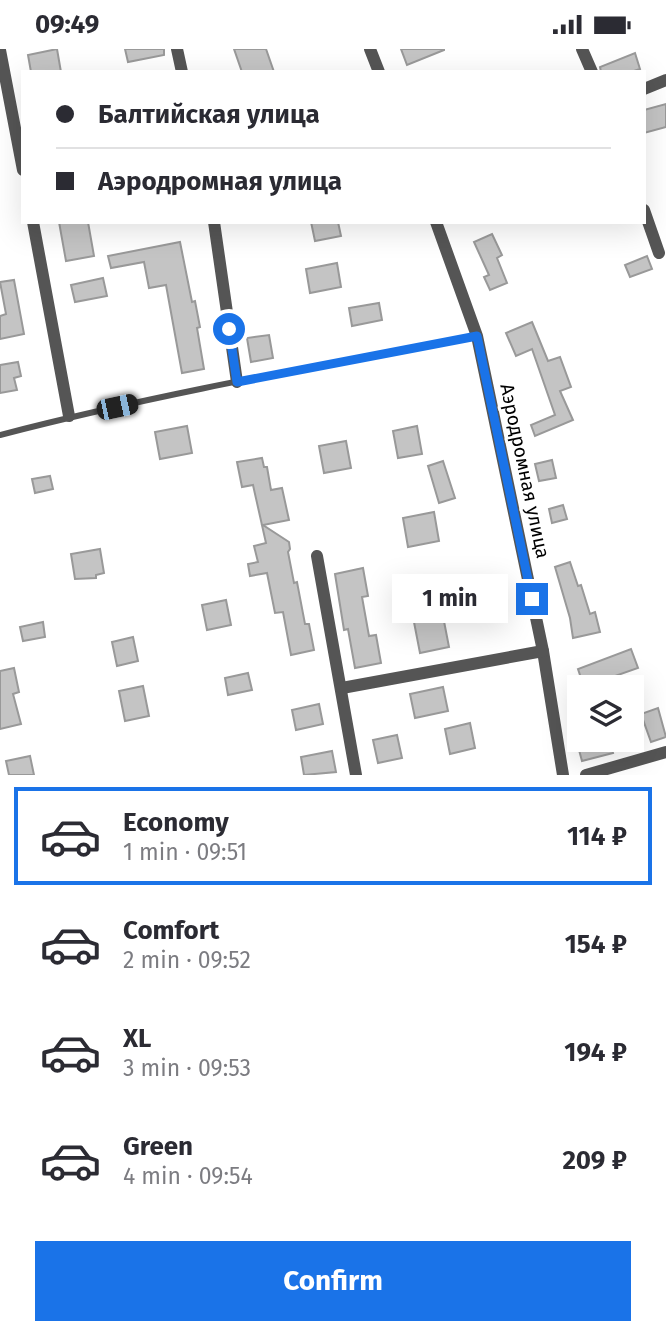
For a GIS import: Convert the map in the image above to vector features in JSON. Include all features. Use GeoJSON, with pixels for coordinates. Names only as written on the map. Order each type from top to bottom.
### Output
{"type":"FeatureCollection","features":[{"type":"Feature","properties":{"kind":"street"},"geometry":{"type":"LineString","coordinates":[[177,49],[182,70]]}},
{"type":"Feature","properties":{"kind":"street"},"geometry":{"type":"LineString","coordinates":[[370,49],[378,70]]}},
{"type":"Feature","properties":{"kind":"street"},"geometry":{"type":"LineString","coordinates":[[582,49],[591,70]]}},
{"type":"Feature","properties":{"kind":"street"},"geometry":{"type":"LineString","coordinates":[[0,50],[21,160]]}},
{"type":"Feature","properties":{"kind":"street"},"geometry":{"type":"LineString","coordinates":[[646,88],[666,81]]}},
{"type":"Feature","properties":{"kind":"street"},"geometry":{"type":"LineString","coordinates":[[646,216],[659,253]]}},
{"type":"Feature","properties":{"kind":"street"},"geometry":{"type":"LineString","coordinates":[[33,224],[69,417]]}},
{"type":"Feature","properties":{"kind":"street"},"geometry":{"type":"LineString","coordinates":[[214,224],[237,382]]}},
{"type":"Feature","properties":{"kind":"street","name":"Аэродромная улица"},"geometry":{"type":"LineString","coordinates":[[437,224],[477,336],[543,651],[564,775]]}},
{"type":"Feature","properties":{"kind":"street"},"geometry":{"type":"LineString","coordinates":[[317,556],[356,775]]}},
{"type":"Feature","properties":{"kind":"street"},"geometry":{"type":"LineString","coordinates":[[342,688],[543,651]]}},
{"type":"Feature","properties":{"kind":"street"},"geometry":{"type":"LineString","coordinates":[[586,775],[666,752]]}},
{"type":"Feature","properties":{"kind":"lane"},"geometry":{"type":"LineString","coordinates":[[0,435],[69,417],[237,382],[477,336]]}},
{"type":"Feature","properties":{"kind":"building"},"geometry":{"type":"Polygon","coordinates":[[[57,49],[61,70],[31,70],[28,55],[57,49]]]}},
{"type":"Feature","properties":{"kind":"building"},"geometry":{"type":"Polygon","coordinates":[[[125,49],[164,49],[164,55],[128,62],[125,49]]]}},
{"type":"Feature","properties":{"kind":"building"},"geometry":{"type":"Polygon","coordinates":[[[234,49],[266,49],[273,70],[241,70],[234,49]]]}},
{"type":"Feature","properties":{"kind":"building"},"geometry":{"type":"Polygon","coordinates":[[[401,49],[444,49],[444,50],[407,65],[401,49]]]}},
{"type":"Feature","properties":{"kind":"building"},"geometry":{"type":"Polygon","coordinates":[[[635,53],[640,69],[601,70],[600,67],[635,53]]]}},
{"type":"Feature","properties":{"kind":"building"},"geometry":{"type":"Polygon","coordinates":[[[666,104],[666,127],[646,132],[646,109],[666,104]]]}},
{"type":"Feature","properties":{"kind":"building"},"geometry":{"type":"Polygon","coordinates":[[[59,224],[88,224],[94,256],[66,261],[59,224]]]}},
{"type":"Feature","properties":{"kind":"building"},"geometry":{"type":"Polygon","coordinates":[[[311,224],[338,224],[341,236],[315,241],[311,224]]]}},
{"type":"Feature","properties":{"kind":"building"},"geometry":{"type":"Polygon","coordinates":[[[492,234],[502,255],[497,258],[507,283],[490,290],[484,277],[489,275],[474,242],[492,234]]]}},
{"type":"Feature","properties":{"kind":"building"},"geometry":{"type":"Polygon","coordinates":[[[180,242],[200,327],[197,328],[204,369],[182,373],[166,285],[149,288],[144,262],[111,268],[108,256],[180,242]]]}},
{"type":"Feature","properties":{"kind":"building"},"geometry":{"type":"Polygon","coordinates":[[[647,256],[652,269],[630,277],[625,265],[647,256]]]}},
{"type":"Feature","properties":{"kind":"building"},"geometry":{"type":"Polygon","coordinates":[[[337,263],[341,287],[310,293],[306,269],[337,263]]]}},
{"type":"Feature","properties":{"kind":"building"},"geometry":{"type":"Polygon","coordinates":[[[103,278],[107,296],[75,302],[71,285],[103,278]]]}},
{"type":"Feature","properties":{"kind":"building"},"geometry":{"type":"Polygon","coordinates":[[[14,280],[24,334],[0,339],[0,316],[6,314],[0,282],[14,280]]]}},
{"type":"Feature","properties":{"kind":"building"},"geometry":{"type":"Polygon","coordinates":[[[379,303],[382,320],[352,326],[349,308],[379,303]]]}},
{"type":"Feature","properties":{"kind":"building"},"geometry":{"type":"Polygon","coordinates":[[[532,322],[548,361],[560,357],[571,387],[560,391],[573,420],[535,436],[531,425],[555,415],[532,349],[516,356],[506,333],[532,322]]]}},
{"type":"Feature","properties":{"kind":"building"},"geometry":{"type":"Polygon","coordinates":[[[269,335],[273,358],[251,362],[247,338],[269,335]]]}},
{"type":"Feature","properties":{"kind":"building"},"geometry":{"type":"Polygon","coordinates":[[[18,362],[21,376],[14,378],[17,390],[0,393],[0,365],[18,362]]]}},
{"type":"Feature","properties":{"kind":"building"},"geometry":{"type":"Polygon","coordinates":[[[187,426],[192,453],[160,459],[155,432],[187,426]]]}},
{"type":"Feature","properties":{"kind":"building"},"geometry":{"type":"Polygon","coordinates":[[[417,426],[422,454],[398,458],[393,431],[417,426]]]}},
{"type":"Feature","properties":{"kind":"building"},"geometry":{"type":"Polygon","coordinates":[[[346,441],[351,468],[324,473],[319,446],[346,441]]]}},
{"type":"Feature","properties":{"kind":"building"},"geometry":{"type":"Polygon","coordinates":[[[262,458],[264,467],[267,467],[271,490],[282,488],[289,520],[263,525],[289,542],[288,552],[294,583],[297,582],[305,624],[309,624],[314,650],[291,655],[283,612],[275,613],[267,573],[250,576],[248,564],[258,562],[254,546],[266,543],[253,485],[242,487],[237,462],[262,458]]]}},
{"type":"Feature","properties":{"kind":"building"},"geometry":{"type":"Polygon","coordinates":[[[552,460],[556,478],[539,481],[535,464],[552,460]]]}},
{"type":"Feature","properties":{"kind":"building"},"geometry":{"type":"Polygon","coordinates":[[[443,461],[455,498],[439,503],[428,466],[443,461]]]}},
{"type":"Feature","properties":{"kind":"building"},"geometry":{"type":"Polygon","coordinates":[[[50,476],[53,489],[35,493],[32,479],[50,476]]]}},
{"type":"Feature","properties":{"kind":"building"},"geometry":{"type":"Polygon","coordinates":[[[563,505],[567,519],[552,523],[549,509],[563,505]]]}},
{"type":"Feature","properties":{"kind":"building"},"geometry":{"type":"Polygon","coordinates":[[[434,512],[439,541],[408,547],[403,518],[434,512]]]}},
{"type":"Feature","properties":{"kind":"building"},"geometry":{"type":"Polygon","coordinates":[[[100,549],[104,573],[96,575],[96,578],[75,579],[71,554],[100,549]]]}},
{"type":"Feature","properties":{"kind":"building"},"geometry":{"type":"Polygon","coordinates":[[[570,562],[590,614],[595,612],[600,632],[573,638],[555,567],[570,562]]]}},
{"type":"Feature","properties":{"kind":"building"},"geometry":{"type":"Polygon","coordinates":[[[363,568],[368,596],[362,597],[369,636],[376,635],[381,663],[355,668],[348,629],[344,630],[335,574],[363,568]]]}},
{"type":"Feature","properties":{"kind":"building"},"geometry":{"type":"Polygon","coordinates":[[[226,600],[231,625],[207,630],[202,605],[226,600]]]}},
{"type":"Feature","properties":{"kind":"building"},"geometry":{"type":"Polygon","coordinates":[[[442,611],[449,647],[420,653],[413,617],[442,611]]]}},
{"type":"Feature","properties":{"kind":"building"},"geometry":{"type":"Polygon","coordinates":[[[43,622],[45,637],[23,641],[20,627],[43,622]]]}},
{"type":"Feature","properties":{"kind":"building"},"geometry":{"type":"Polygon","coordinates":[[[133,637],[138,661],[117,666],[112,642],[133,637]]]}},
{"type":"Feature","properties":{"kind":"building"},"geometry":{"type":"Polygon","coordinates":[[[631,649],[638,668],[618,675],[580,675],[578,669],[631,649]]]}},
{"type":"Feature","properties":{"kind":"building"},"geometry":{"type":"Polygon","coordinates":[[[14,668],[19,692],[13,694],[21,724],[0,729],[0,671],[14,668]]]}},
{"type":"Feature","properties":{"kind":"building"},"geometry":{"type":"Polygon","coordinates":[[[248,673],[252,690],[228,695],[225,678],[248,673]]]}},
{"type":"Feature","properties":{"kind":"building"},"geometry":{"type":"Polygon","coordinates":[[[143,686],[149,716],[125,721],[119,691],[143,686]]]}},
{"type":"Feature","properties":{"kind":"building"},"geometry":{"type":"Polygon","coordinates":[[[443,687],[448,711],[415,718],[410,694],[443,687]]]}},
{"type":"Feature","properties":{"kind":"building"},"geometry":{"type":"Polygon","coordinates":[[[319,704],[323,724],[296,730],[292,710],[319,704]]]}},
{"type":"Feature","properties":{"kind":"building"},"geometry":{"type":"Polygon","coordinates":[[[658,708],[666,737],[651,742],[644,722],[644,713],[658,708]]]}},
{"type":"Feature","properties":{"kind":"building"},"geometry":{"type":"Polygon","coordinates":[[[470,723],[475,748],[450,754],[445,729],[470,723]]]}},
{"type":"Feature","properties":{"kind":"building"},"geometry":{"type":"Polygon","coordinates":[[[397,735],[402,758],[378,763],[373,740],[397,735]]]}},
{"type":"Feature","properties":{"kind":"building"},"geometry":{"type":"Polygon","coordinates":[[[332,751],[336,772],[304,775],[301,757],[332,751]]]}},
{"type":"Feature","properties":{"kind":"building"},"geometry":{"type":"Polygon","coordinates":[[[580,752],[613,752],[613,753],[582,761],[580,752]]]}},
{"type":"Feature","properties":{"kind":"building"},"geometry":{"type":"Polygon","coordinates":[[[30,756],[34,775],[9,775],[6,761],[30,756]]]}},
{"type":"Feature","properties":{"kind":"route"},"geometry":{"type":"LineString","coordinates":[[229,329],[237,382],[477,336],[532,599]]}}]}
